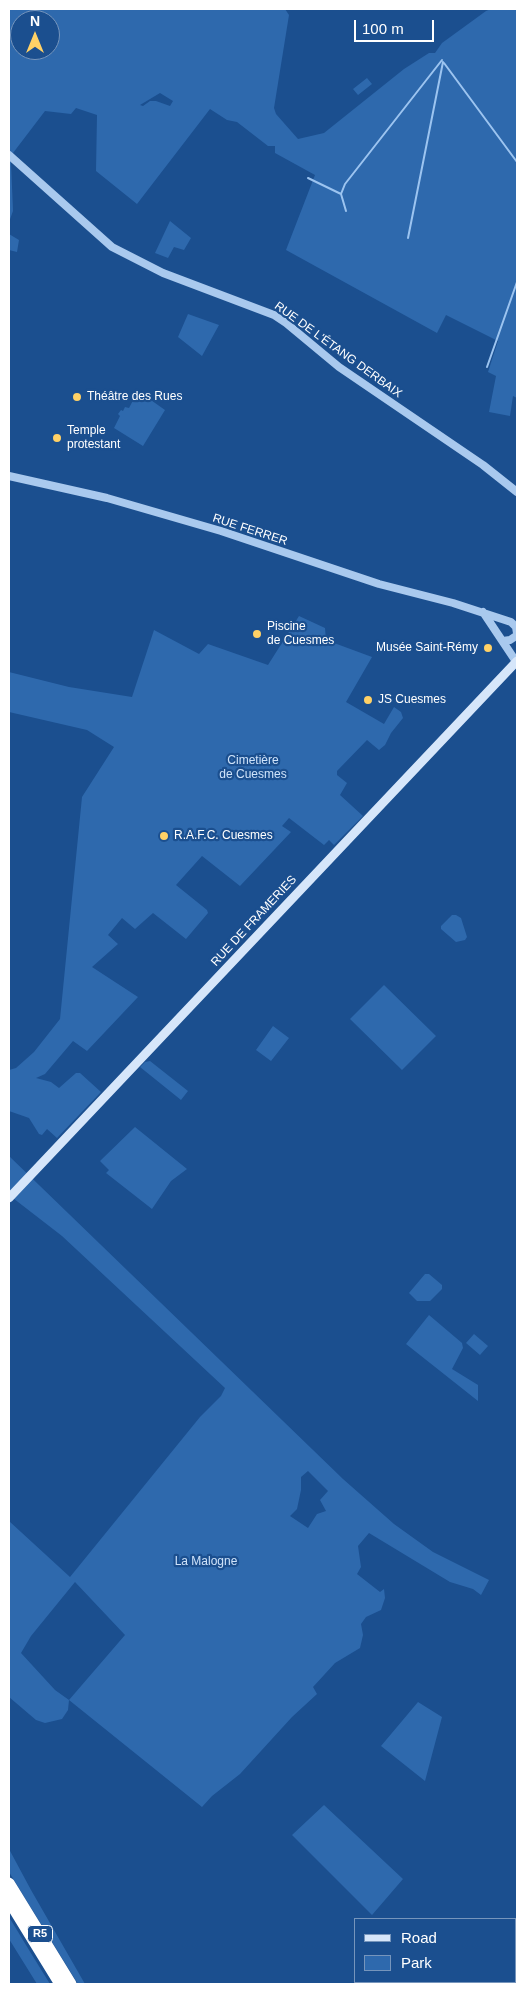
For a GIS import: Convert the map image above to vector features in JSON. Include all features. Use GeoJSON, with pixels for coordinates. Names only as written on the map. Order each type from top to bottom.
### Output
{"type":"FeatureCollection","features":[{"type":"Feature","properties":{"kind":"highway","name":"R5"},"geometry":{"type":"LineString","coordinates":[[9,1883],[71,1984]]}},
{"type":"Feature","properties":{"kind":"highway","name":"R5"},"geometry":{"type":"LineString","coordinates":[[9,1901],[60,1984]]}},
{"type":"Feature","properties":{"kind":"main road","name":"RUE DE FRAMERIES"},"geometry":{"type":"LineString","coordinates":[[9,1198],[517,662]]}},
{"type":"Feature","properties":{"kind":"street","name":"RUE DE L'ÉTANG DERBAIX"},"geometry":{"type":"LineString","coordinates":[[9,155],[120,252],[163,273],[274,315],[339,367],[483,465],[517,492]]}},
{"type":"Feature","properties":{"kind":"street","name":"RUE FERRER"},"geometry":{"type":"LineString","coordinates":[[9,476],[115,500],[221,532],[370,582],[453,602],[511,623]]}},
{"type":"Feature","properties":{"kind":"street"},"geometry":{"type":"LineString","coordinates":[[483,612],[517,662]]}},
{"type":"Feature","properties":{"kind":"street"},"geometry":{"type":"LineString","coordinates":[[511,623],[517,615]]}},
{"type":"Feature","properties":{"kind":"street"},"geometry":{"type":"LineString","coordinates":[[498,633],[501,624],[511,623],[516,627],[517,646]]}},
{"type":"Feature","properties":{"kind":"street"},"geometry":{"type":"LineString","coordinates":[[503,641],[513,638],[517,634]]}},
{"type":"Feature","properties":{"kind":"green space"},"geometry":{"type":"Polygon","coordinates":[[[10,9],[285,9],[289,15],[274,108],[276,114],[298,139],[324,133],[404,69],[429,53],[435,53],[442,43],[486,11],[491,9],[517,9],[517,398],[513,396],[510,416],[489,412],[496,376],[488,372],[498,341],[446,315],[437,333],[286,250],[315,175],[275,153],[275,146],[268,146],[237,122],[227,120],[210,109],[137,204],[96,171],[97,115],[76,108],[71,114],[45,111],[13,153],[9,151],[10,9]],[[160,93],[140,105],[143,106],[150,101],[156,101],[170,106],[173,101],[160,93]]]}},
{"type":"Feature","properties":{"kind":"green space"},"geometry":{"type":"Polygon","coordinates":[[[367,78],[372,84],[358,95],[353,89],[367,78]]]}},
{"type":"Feature","properties":{"kind":"green space"},"geometry":{"type":"Polygon","coordinates":[[[9,160],[11,162],[13,211],[9,222],[9,160]]]}},
{"type":"Feature","properties":{"kind":"green space"},"geometry":{"type":"Polygon","coordinates":[[[170,221],[191,238],[184,250],[174,247],[168,258],[155,253],[170,221]]]}},
{"type":"Feature","properties":{"kind":"green space"},"geometry":{"type":"Polygon","coordinates":[[[9,234],[19,240],[17,252],[9,250],[9,234]]]}},
{"type":"Feature","properties":{"kind":"green space"},"geometry":{"type":"Polygon","coordinates":[[[188,314],[219,325],[202,356],[178,337],[188,314]]]}},
{"type":"Feature","properties":{"kind":"green space"},"geometry":{"type":"Polygon","coordinates":[[[138,391],[165,410],[143,446],[114,428],[120,416],[118,414],[125,407],[129,408],[138,391]]]}},
{"type":"Feature","properties":{"kind":"green space","name":"Cimetière de Cuesmes"},"geometry":{"type":"Polygon","coordinates":[[[299,616],[325,628],[326,640],[372,657],[346,702],[384,724],[394,707],[401,712],[403,718],[391,733],[385,745],[379,750],[367,740],[337,771],[337,775],[347,783],[340,795],[363,816],[334,845],[329,840],[324,845],[289,818],[282,826],[291,832],[240,886],[202,856],[176,885],[207,910],[208,913],[186,939],[153,913],[135,929],[122,918],[108,935],[118,944],[92,967],[138,997],[87,1051],[73,1041],[45,1074],[36,1078],[51,1082],[59,1088],[76,1073],[80,1073],[101,1092],[57,1138],[47,1129],[42,1135],[39,1134],[29,1118],[9,1111],[9,1070],[16,1068],[34,1052],[60,1019],[82,797],[114,747],[87,730],[9,712],[9,672],[69,687],[132,697],[154,630],[199,654],[208,644],[268,665],[299,616]]]}},
{"type":"Feature","properties":{"kind":"green space"},"geometry":{"type":"Polygon","coordinates":[[[452,915],[461,918],[467,937],[465,940],[456,942],[441,929],[441,926],[452,915]]]}},
{"type":"Feature","properties":{"kind":"green space"},"geometry":{"type":"Polygon","coordinates":[[[384,985],[436,1036],[402,1070],[350,1019],[384,985]]]}},
{"type":"Feature","properties":{"kind":"green space"},"geometry":{"type":"Polygon","coordinates":[[[273,1026],[289,1038],[271,1061],[256,1050],[273,1026]]]}},
{"type":"Feature","properties":{"kind":"green space"},"geometry":{"type":"Polygon","coordinates":[[[150,1061],[188,1091],[181,1100],[140,1067],[145,1062],[150,1061]]]}},
{"type":"Feature","properties":{"kind":"green space"},"geometry":{"type":"Polygon","coordinates":[[[135,1127],[187,1169],[171,1181],[152,1209],[106,1173],[109,1170],[100,1161],[135,1127]]]}},
{"type":"Feature","properties":{"kind":"green space","name":"La Malogne"},"geometry":{"type":"Polygon","coordinates":[[[9,1156],[343,1479],[394,1524],[433,1552],[489,1580],[481,1595],[473,1589],[450,1582],[369,1533],[358,1546],[361,1567],[357,1574],[380,1592],[384,1589],[385,1598],[381,1610],[366,1617],[361,1624],[363,1635],[360,1648],[335,1663],[313,1687],[317,1694],[292,1717],[240,1774],[212,1796],[202,1807],[69,1700],[68,1710],[62,1719],[45,1723],[36,1720],[9,1697],[9,1521],[70,1577],[200,1417],[221,1396],[225,1388],[62,1236],[9,1195],[9,1156]],[[308,1471],[301,1477],[301,1490],[297,1509],[290,1516],[308,1528],[317,1514],[326,1511],[320,1500],[328,1491],[308,1471]],[[75,1582],[31,1636],[21,1653],[55,1690],[69,1700],[125,1635],[75,1582]]]}},
{"type":"Feature","properties":{"kind":"green space"},"geometry":{"type":"Polygon","coordinates":[[[425,1274],[429,1274],[442,1285],[442,1289],[430,1301],[417,1301],[409,1293],[425,1274]]]}},
{"type":"Feature","properties":{"kind":"green space"},"geometry":{"type":"Polygon","coordinates":[[[429,1315],[462,1343],[463,1348],[452,1369],[478,1385],[478,1401],[406,1344],[429,1315]]]}},
{"type":"Feature","properties":{"kind":"green space"},"geometry":{"type":"Polygon","coordinates":[[[474,1334],[488,1346],[480,1355],[466,1343],[474,1334]]]}},
{"type":"Feature","properties":{"kind":"green space"},"geometry":{"type":"Polygon","coordinates":[[[418,1702],[442,1717],[425,1781],[381,1746],[418,1702]]]}},
{"type":"Feature","properties":{"kind":"green space"},"geometry":{"type":"Polygon","coordinates":[[[324,1805],[403,1879],[372,1915],[292,1835],[324,1805]]]}},
{"type":"Feature","properties":{"kind":"green space"},"geometry":{"type":"Polygon","coordinates":[[[9,1849],[85,1984],[78,1984],[9,1872],[9,1849]]]}},
{"type":"Feature","properties":{"kind":"green space"},"geometry":{"type":"Polygon","coordinates":[[[9,1917],[50,1984],[37,1984],[9,1939],[9,1917]]]}},
{"type":"Feature","properties":{"kind":"waterway"},"geometry":{"type":"LineString","coordinates":[[346,211],[341,194],[345,184],[442,60]]}},
{"type":"Feature","properties":{"kind":"waterway"},"geometry":{"type":"LineString","coordinates":[[408,238],[443,62]]}},
{"type":"Feature","properties":{"kind":"waterway"},"geometry":{"type":"LineString","coordinates":[[444,63],[517,162]]}},
{"type":"Feature","properties":{"kind":"waterway"},"geometry":{"type":"LineString","coordinates":[[308,178],[341,194]]}},
{"type":"Feature","properties":{"kind":"waterway"},"geometry":{"type":"LineString","coordinates":[[487,367],[517,282]]}},
{"type":"Feature","properties":{"kind":"place","name":"Théâtre des Rues"},"geometry":{"type":"Point","coordinates":[77,397]}},
{"type":"Feature","properties":{"kind":"place","name":"Temple protestant"},"geometry":{"type":"Point","coordinates":[57,438]}},
{"type":"Feature","properties":{"kind":"place","name":"Piscine de Cuesmes"},"geometry":{"type":"Point","coordinates":[257,634]}},
{"type":"Feature","properties":{"kind":"place","name":"Musée Saint-Rémy"},"geometry":{"type":"Point","coordinates":[488,648]}},
{"type":"Feature","properties":{"kind":"place","name":"JS Cuesmes"},"geometry":{"type":"Point","coordinates":[368,700]}},
{"type":"Feature","properties":{"kind":"place","name":"R.A.F.C. Cuesmes"},"geometry":{"type":"Point","coordinates":[164,836]}}]}
